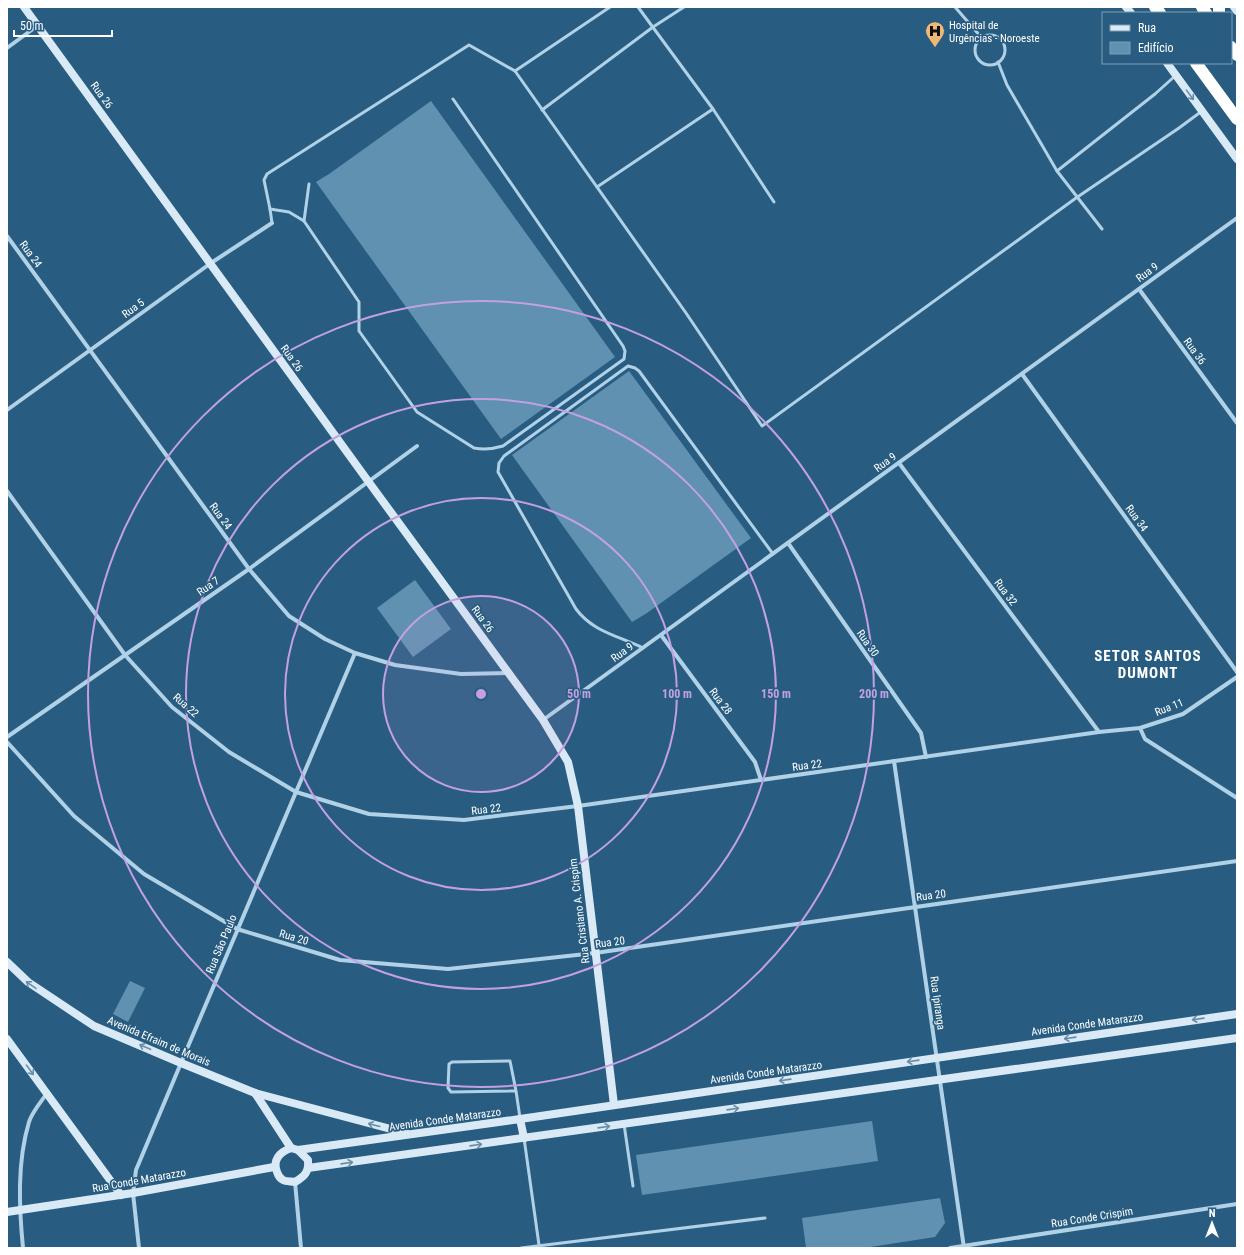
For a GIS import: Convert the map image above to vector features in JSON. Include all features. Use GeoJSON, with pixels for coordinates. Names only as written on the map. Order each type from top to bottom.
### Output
{"type":"FeatureCollection","features":[{"type":"Feature","properties":{"kind":"highway"},"geometry":{"type":"LineString","coordinates":[[1197,64],[1237,119]]}},
{"type":"Feature","properties":{"kind":"street","name":"Rua 26"},"geometry":{"type":"LineString","coordinates":[[24,7],[543,720]]}},
{"type":"Feature","properties":{"kind":"street"},"geometry":{"type":"LineString","coordinates":[[1234,7],[1237,11]]}},
{"type":"Feature","properties":{"kind":"street"},"geometry":{"type":"LineString","coordinates":[[7,48],[38,26]]}},
{"type":"Feature","properties":{"kind":"street"},"geometry":{"type":"LineString","coordinates":[[1168,64],[1237,159]]}},
{"type":"Feature","properties":{"kind":"street","name":"Rua 9"},"geometry":{"type":"LineString","coordinates":[[543,720],[1237,218]]}},
{"type":"Feature","properties":{"kind":"street","name":"Rua 5"},"geometry":{"type":"LineString","coordinates":[[7,410],[211,263],[272,223]]}},
{"type":"Feature","properties":{"kind":"street","name":"Rua 24"},"geometry":{"type":"LineString","coordinates":[[7,236],[249,569],[289,616],[325,639],[355,654],[395,665],[461,674],[509,673]]}},
{"type":"Feature","properties":{"kind":"street","name":"Rua 36"},"geometry":{"type":"LineString","coordinates":[[1139,289],[1237,423]]}},
{"type":"Feature","properties":{"kind":"street","name":"Rua 34"},"geometry":{"type":"LineString","coordinates":[[1022,374],[1237,672]]}},
{"type":"Feature","properties":{"kind":"street","name":"Rua 7"},"geometry":{"type":"LineString","coordinates":[[7,737],[249,569],[417,446]]}},
{"type":"Feature","properties":{"kind":"street","name":"Rua 32"},"geometry":{"type":"LineString","coordinates":[[899,463],[1099,732]]}},
{"type":"Feature","properties":{"kind":"street","name":"Rua 22"},"geometry":{"type":"LineString","coordinates":[[7,491],[125,655],[172,707],[229,752],[296,792],[369,814],[464,820],[578,806],[1099,732]]}},
{"type":"Feature","properties":{"kind":"street","name":"Rua 30"},"geometry":{"type":"LineString","coordinates":[[788,543],[921,733],[926,757]]}},
{"type":"Feature","properties":{"kind":"street","name":"Rua 28"},"geometry":{"type":"LineString","coordinates":[[661,635],[755,762],[761,780]]}},
{"type":"Feature","properties":{"kind":"street","name":"Rua São Paulo"},"geometry":{"type":"LineString","coordinates":[[139,1248],[133,1193],[136,1170],[180,1063],[355,654]]}},
{"type":"Feature","properties":{"kind":"street","name":"Rua 11"},"geometry":{"type":"LineString","coordinates":[[1099,732],[1140,728],[1183,714],[1237,677]]}},
{"type":"Feature","properties":{"kind":"street","name":"Rua Cristiano A. Crispim"},"geometry":{"type":"LineString","coordinates":[[543,720],[568,762],[578,806],[594,953],[614,1105]]}},
{"type":"Feature","properties":{"kind":"street"},"geometry":{"type":"LineString","coordinates":[[1140,728],[1145,739],[1237,798]]}},
{"type":"Feature","properties":{"kind":"street","name":"Rua 20"},"geometry":{"type":"LineString","coordinates":[[7,742],[74,816],[138,870],[150,878],[237,929],[340,960],[448,969],[594,953],[1237,861]]}},
{"type":"Feature","properties":{"kind":"street","name":"Rua Ipiranga"},"geometry":{"type":"LineString","coordinates":[[894,761],[963,1247]]}},
{"type":"Feature","properties":{"kind":"street","name":"Avenida Efraim de Morais"},"geometry":{"type":"LineString","coordinates":[[7,962],[28,982],[94,1026],[180,1063],[255,1093],[412,1135]]}},
{"type":"Feature","properties":{"kind":"street","name":"Avenida Conde Matarazzo"},"geometry":{"type":"LineString","coordinates":[[294,1149],[412,1135],[1237,1014]]}},
{"type":"Feature","properties":{"kind":"street"},"geometry":{"type":"LineString","coordinates":[[308,1168],[1237,1038]]}},
{"type":"Feature","properties":{"kind":"street"},"geometry":{"type":"LineString","coordinates":[[7,1039],[121,1195]]}},
{"type":"Feature","properties":{"kind":"street"},"geometry":{"type":"LineString","coordinates":[[23,1248],[19,1210],[22,1158],[29,1121],[47,1093]]}},
{"type":"Feature","properties":{"kind":"street"},"geometry":{"type":"LineString","coordinates":[[255,1093],[294,1149],[308,1160],[308,1168],[302,1177],[295,1182],[283,1180],[278,1176],[274,1167],[277,1158],[283,1151],[294,1149]]}},
{"type":"Feature","properties":{"kind":"street"},"geometry":{"type":"LineString","coordinates":[[520,1119],[524,1138]]}},
{"type":"Feature","properties":{"kind":"street","name":"Rua Conde Matarazzo"},"geometry":{"type":"LineString","coordinates":[[7,1212],[133,1193],[274,1167]]}},
{"type":"Feature","properties":{"kind":"street"},"geometry":{"type":"LineString","coordinates":[[295,1182],[301,1248]]}},
{"type":"Feature","properties":{"kind":"street","name":"Rua Conde Crispim"},"geometry":{"type":"LineString","coordinates":[[950,1248],[1237,1204]]}},
{"type":"Feature","properties":{"kind":"lane"},"geometry":{"type":"LineString","coordinates":[[515,71],[610,7]]}},
{"type":"Feature","properties":{"kind":"lane"},"geometry":{"type":"LineString","coordinates":[[638,7],[713,109],[774,202]]}},
{"type":"Feature","properties":{"kind":"lane"},"geometry":{"type":"LineString","coordinates":[[542,110],[653,27],[684,7]]}},
{"type":"Feature","properties":{"kind":"lane"},"geometry":{"type":"LineString","coordinates":[[955,7],[981,38]]}},
{"type":"Feature","properties":{"kind":"lane"},"geometry":{"type":"LineString","coordinates":[[991,34],[996,36],[1004,43],[1005,53],[998,62],[989,65],[984,63],[976,56],[975,46],[977,41],[991,34]]}},
{"type":"Feature","properties":{"kind":"lane"},"geometry":{"type":"LineString","coordinates":[[272,223],[264,180],[267,174],[469,45],[515,71],[686,313],[762,426],[1076,198],[1202,111]]}},
{"type":"Feature","properties":{"kind":"lane"},"geometry":{"type":"LineString","coordinates":[[998,62],[1007,85],[1057,170],[1076,198],[1102,230]]}},
{"type":"Feature","properties":{"kind":"lane"},"geometry":{"type":"LineString","coordinates":[[1057,170],[1156,94],[1176,75]]}},
{"type":"Feature","properties":{"kind":"lane"},"geometry":{"type":"LineString","coordinates":[[270,209],[288,212],[304,221],[359,302],[359,331],[417,412],[474,448],[483,450],[503,446],[624,359],[625,351],[454,99]]}},
{"type":"Feature","properties":{"kind":"lane"},"geometry":{"type":"LineString","coordinates":[[597,187],[713,109]]}},
{"type":"Feature","properties":{"kind":"lane"},"geometry":{"type":"LineString","coordinates":[[304,221],[309,184]]}},
{"type":"Feature","properties":{"kind":"lane"},"geometry":{"type":"LineString","coordinates":[[643,648],[601,631],[590,625],[582,618],[498,472],[501,459],[628,366],[639,371],[773,554]]}},
{"type":"Feature","properties":{"kind":"lane"},"geometry":{"type":"LineString","coordinates":[[516,1091],[451,1092],[448,1088],[449,1064],[452,1062],[511,1062],[516,1091],[520,1119]]}},
{"type":"Feature","properties":{"kind":"lane"},"geometry":{"type":"LineString","coordinates":[[624,1124],[633,1186]]}},
{"type":"Feature","properties":{"kind":"lane"},"geometry":{"type":"LineString","coordinates":[[524,1138],[539,1245]]}},
{"type":"Feature","properties":{"kind":"lane"},"geometry":{"type":"LineString","coordinates":[[521,1248],[765,1218]]}},
{"type":"Feature","properties":{"kind":"building"},"geometry":{"type":"Polygon","coordinates":[[[431,101],[615,357],[501,439],[316,182],[431,101]]]}},
{"type":"Feature","properties":{"kind":"building"},"geometry":{"type":"Polygon","coordinates":[[[629,371],[751,538],[647,613],[632,622],[512,455],[629,371]]]}},
{"type":"Feature","properties":{"kind":"building"},"geometry":{"type":"Polygon","coordinates":[[[415,580],[451,629],[413,657],[377,608],[415,580]]]}},
{"type":"Feature","properties":{"kind":"building"},"geometry":{"type":"Polygon","coordinates":[[[130,981],[145,988],[128,1022],[113,1014],[130,981]]]}},
{"type":"Feature","properties":{"kind":"building"},"geometry":{"type":"Polygon","coordinates":[[[872,1121],[878,1161],[642,1195],[636,1155],[872,1121]]]}},
{"type":"Feature","properties":{"kind":"building"},"geometry":{"type":"Polygon","coordinates":[[[940,1198],[945,1223],[935,1237],[864,1248],[806,1248],[802,1218],[940,1198]]]}},
{"type":"Feature","properties":{"kind":"place","name":"Hospital de Urgências - Noroeste"},"geometry":{"type":"Point","coordinates":[935,48]}},
{"type":"Feature","properties":{"kind":"district","name":"SETOR SANTOS DUMONT"},"geometry":{"type":"Point","coordinates":[1148,664]}}]}
